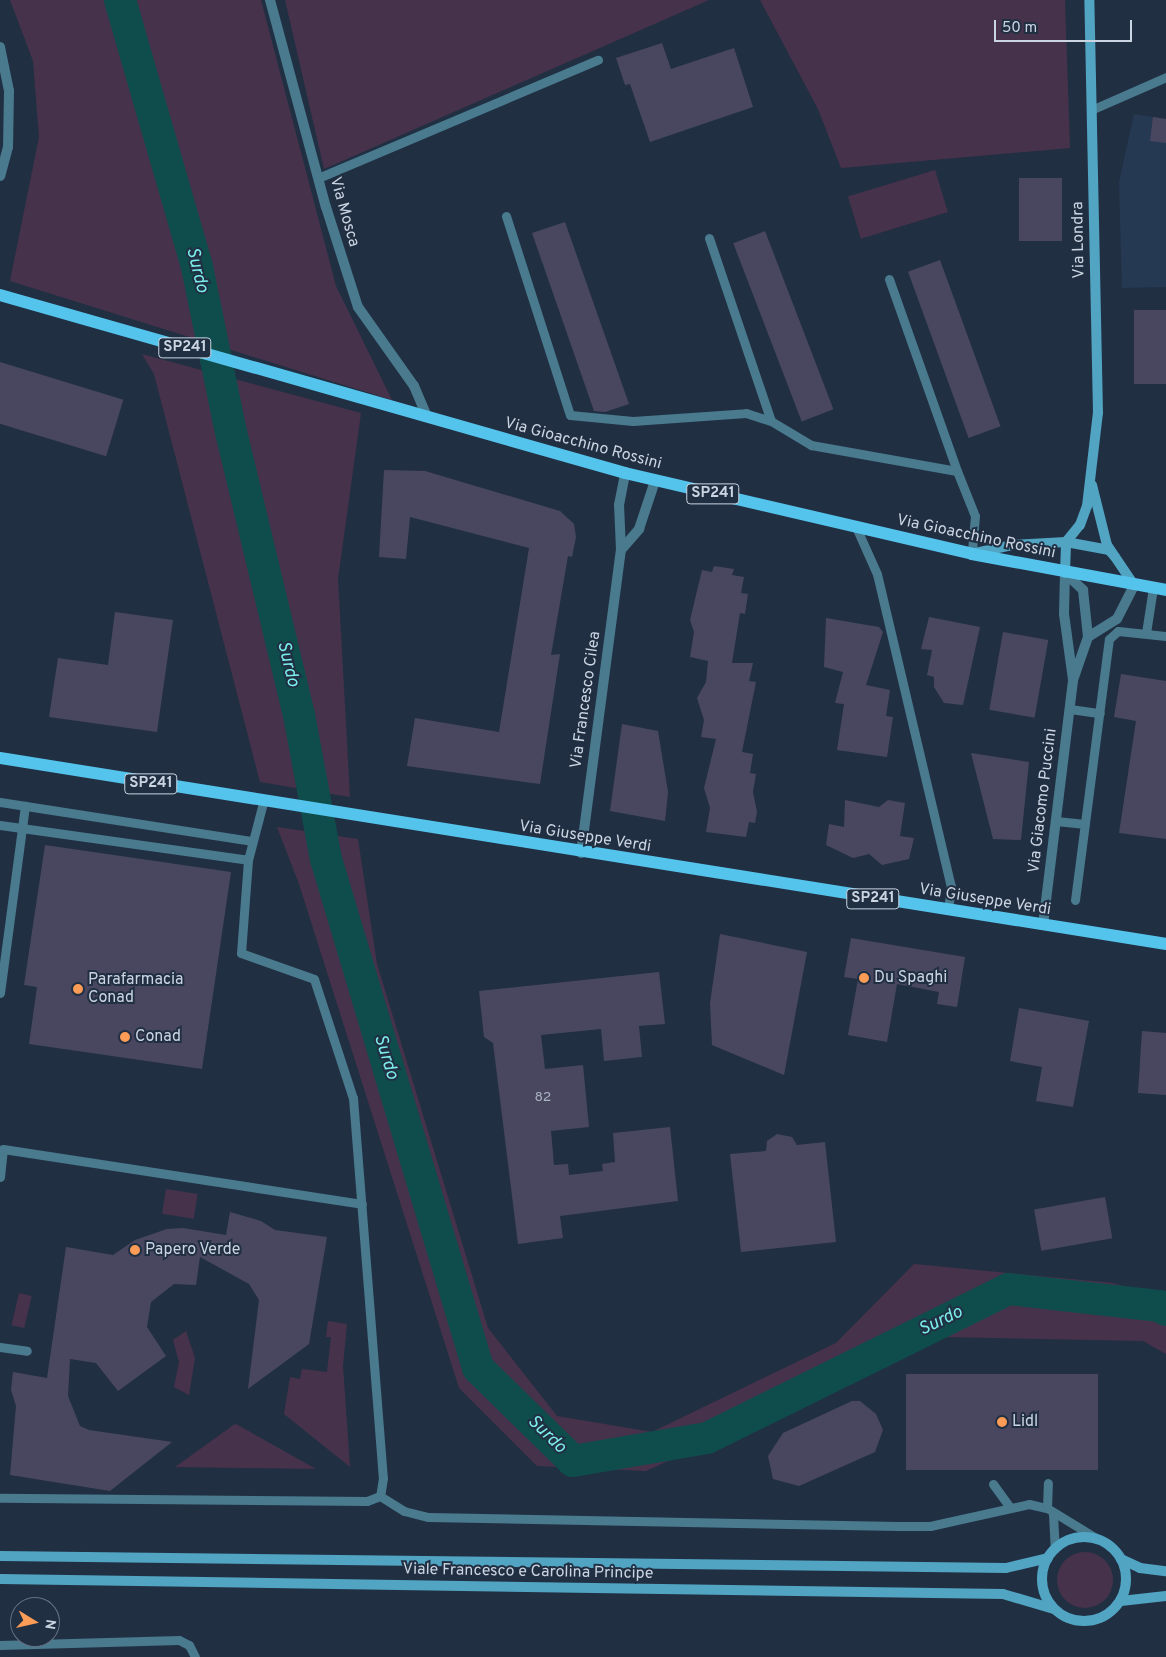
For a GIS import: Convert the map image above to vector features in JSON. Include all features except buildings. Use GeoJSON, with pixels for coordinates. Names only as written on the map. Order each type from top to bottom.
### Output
{"type":"FeatureCollection","features":[{"type":"Feature","properties":{"kind":"main road","name":"Via Gioacchino Rossini"},"geometry":{"type":"LineString","coordinates":[[2,296],[625,474],[972,554],[1065,573],[1160,589]]}},
{"type":"Feature","properties":{"kind":"main road","name":"Via Giuseppe Verdi"},"geometry":{"type":"LineString","coordinates":[[0,758],[263,803],[1166,944]]}},
{"type":"Feature","properties":{"kind":"street","name":"Via Mosca"},"geometry":{"type":"LineString","coordinates":[[270,0],[318,178],[358,307],[414,386],[427,417]]}},
{"type":"Feature","properties":{"kind":"street","name":"Via Londra"},"geometry":{"type":"LineString","coordinates":[[1066,542],[1080,525],[1090,479],[1098,413],[1088,0]]}},
{"type":"Feature","properties":{"kind":"street"},"geometry":{"type":"LineString","coordinates":[[0,47],[8,91],[8,147],[0,176]]}},
{"type":"Feature","properties":{"kind":"street","name":"Via Francesco Cilea"},"geometry":{"type":"LineString","coordinates":[[581,853],[621,550],[619,505],[625,474]]}},
{"type":"Feature","properties":{"kind":"street","name":"Via Londra"},"geometry":{"type":"LineString","coordinates":[[1090,479],[1107,545],[1134,585]]}},
{"type":"Feature","properties":{"kind":"street"},"geometry":{"type":"LineString","coordinates":[[621,550],[639,529],[656,481]]}},
{"type":"Feature","properties":{"kind":"street"},"geometry":{"type":"LineString","coordinates":[[1065,573],[1066,542]]}},
{"type":"Feature","properties":{"kind":"street"},"geometry":{"type":"LineString","coordinates":[[972,554],[1012,545],[1066,542],[1103,549],[1115,557]]}},
{"type":"Feature","properties":{"kind":"street","name":"Via Giacomo Puccini"},"geometry":{"type":"LineString","coordinates":[[1043,925],[1073,680],[1088,637],[1082,590],[1065,573]]}},
{"type":"Feature","properties":{"kind":"street","name":"Via Giacomo Puccini"},"geometry":{"type":"LineString","coordinates":[[1065,573],[1064,614],[1073,680]]}},
{"type":"Feature","properties":{"kind":"street"},"geometry":{"type":"LineString","coordinates":[[1088,637],[1117,619],[1134,585]]}},
{"type":"Feature","properties":{"kind":"street"},"geometry":{"type":"LineString","coordinates":[[1054,1609],[1043,1590],[1048,1558],[1055,1549],[1074,1538],[1096,1538],[1121,1559],[1140,1568],[1166,1571]]}},
{"type":"Feature","properties":{"kind":"street","name":"Viale Francesco e Carolina Principe"},"geometry":{"type":"LineString","coordinates":[[0,1556],[1006,1568],[1048,1558]]}},
{"type":"Feature","properties":{"kind":"street"},"geometry":{"type":"LineString","coordinates":[[1121,1559],[1127,1580],[1121,1601],[1166,1596]]}},
{"type":"Feature","properties":{"kind":"street","name":"Viale Francesco e Carolina Principe"},"geometry":{"type":"LineString","coordinates":[[0,1579],[1003,1594],[1054,1609],[1073,1620],[1089,1621],[1105,1616],[1121,1601]]}},
{"type":"Feature","properties":{"kind":"lane"},"geometry":{"type":"LineString","coordinates":[[318,178],[598,60]]}},
{"type":"Feature","properties":{"kind":"lane"},"geometry":{"type":"LineString","coordinates":[[1091,110],[1109,100],[1166,77]]}},
{"type":"Feature","properties":{"kind":"lane"},"geometry":{"type":"LineString","coordinates":[[506,216],[570,415],[633,421],[746,413],[772,421],[811,445],[958,471]]}},
{"type":"Feature","properties":{"kind":"lane"},"geometry":{"type":"LineString","coordinates":[[709,238],[772,421]]}},
{"type":"Feature","properties":{"kind":"lane"},"geometry":{"type":"LineString","coordinates":[[889,279],[976,516],[972,554]]}},
{"type":"Feature","properties":{"kind":"lane"},"geometry":{"type":"LineString","coordinates":[[856,527],[877,574],[951,886],[948,910]]}},
{"type":"Feature","properties":{"kind":"lane"},"geometry":{"type":"LineString","coordinates":[[1146,633],[1160,589]]}},
{"type":"Feature","properties":{"kind":"lane"},"geometry":{"type":"LineString","coordinates":[[1075,900],[1109,639],[1118,631],[1166,636]]}},
{"type":"Feature","properties":{"kind":"lane"},"geometry":{"type":"LineString","coordinates":[[1070,709],[1100,713]]}},
{"type":"Feature","properties":{"kind":"lane"},"geometry":{"type":"LineString","coordinates":[[0,802],[252,841]]}},
{"type":"Feature","properties":{"kind":"lane"},"geometry":{"type":"LineString","coordinates":[[263,803],[248,860],[241,953],[308,976],[317,984],[353,1098],[383,1478],[380,1496]]}},
{"type":"Feature","properties":{"kind":"lane"},"geometry":{"type":"LineString","coordinates":[[0,993],[25,806]]}},
{"type":"Feature","properties":{"kind":"lane"},"geometry":{"type":"LineString","coordinates":[[1056,820],[1086,824]]}},
{"type":"Feature","properties":{"kind":"lane"},"geometry":{"type":"LineString","coordinates":[[0,825],[248,860]]}},
{"type":"Feature","properties":{"kind":"lane"},"geometry":{"type":"LineString","coordinates":[[0,1177],[2,1149],[362,1204]]}},
{"type":"Feature","properties":{"kind":"lane"},"geometry":{"type":"LineString","coordinates":[[0,1347],[27,1351]]}},
{"type":"Feature","properties":{"kind":"lane"},"geometry":{"type":"LineString","coordinates":[[1048,1483],[1055,1549]]}},
{"type":"Feature","properties":{"kind":"lane"},"geometry":{"type":"LineString","coordinates":[[993,1484],[1009,1506]]}},
{"type":"Feature","properties":{"kind":"lane"},"geometry":{"type":"LineString","coordinates":[[0,1498],[360,1501],[380,1496],[404,1511],[428,1517],[888,1526],[930,1526],[1009,1506],[1029,1504],[1050,1511],[1096,1538]]}},
{"type":"Feature","properties":{"kind":"lane"},"geometry":{"type":"LineString","coordinates":[[0,1645],[179,1640],[189,1645],[195,1657]]}},
{"type":"Feature","properties":{"kind":"shaded area"},"geometry":{"type":"Polygon","coordinates":[[[10,0],[261,0],[336,286],[392,400],[10,281],[39,137],[33,61],[10,0]]]}},
{"type":"Feature","properties":{"kind":"shaded area"},"geometry":{"type":"Polygon","coordinates":[[[285,0],[709,0],[324,169],[285,0]]]}},
{"type":"Feature","properties":{"kind":"shaded area"},"geometry":{"type":"Polygon","coordinates":[[[760,0],[1065,0],[1070,148],[841,168],[818,109],[760,0]]]}},
{"type":"Feature","properties":{"kind":"shaded area"},"geometry":{"type":"Polygon","coordinates":[[[1134,114],[1166,119],[1166,287],[1122,288],[1119,182],[1134,114]]]}},
{"type":"Feature","properties":{"kind":"shaded area"},"geometry":{"type":"Polygon","coordinates":[[[935,170],[948,212],[861,239],[848,197],[935,170]]]}},
{"type":"Feature","properties":{"kind":"shaded area"},"geometry":{"type":"Polygon","coordinates":[[[142,354],[361,413],[338,579],[350,797],[260,782],[154,374],[142,354]]]}},
{"type":"Feature","properties":{"kind":"shaded area"},"geometry":{"type":"Polygon","coordinates":[[[277,827],[358,839],[377,964],[488,1328],[557,1416],[652,1432],[836,1343],[914,1264],[1113,1283],[1166,1300],[1166,1354],[1143,1341],[942,1337],[646,1471],[537,1466],[459,1388],[299,884],[277,827]]]}},
{"type":"Feature","properties":{"kind":"shaded area"},"geometry":{"type":"Polygon","coordinates":[[[166,1189],[198,1194],[194,1219],[162,1214],[166,1189]]]}},
{"type":"Feature","properties":{"kind":"shaded area"},"geometry":{"type":"Polygon","coordinates":[[[19,1293],[32,1296],[24,1328],[12,1325],[19,1293]]]}},
{"type":"Feature","properties":{"kind":"shaded area"},"geometry":{"type":"Polygon","coordinates":[[[328,1321],[347,1324],[343,1366],[350,1467],[284,1414],[290,1377],[300,1379],[302,1369],[327,1372],[331,1337],[326,1337],[328,1321]]]}},
{"type":"Feature","properties":{"kind":"shaded area"},"geometry":{"type":"Polygon","coordinates":[[[186,1331],[195,1358],[189,1395],[174,1387],[179,1362],[173,1340],[186,1331]]]}},
{"type":"Feature","properties":{"kind":"shaded area"},"geometry":{"type":"Polygon","coordinates":[[[236,1424],[316,1469],[175,1467],[236,1424]]]}},
{"type":"Feature","properties":{"kind":"shaded area"},"geometry":{"type":"Polygon","coordinates":[[[1085,1552],[1096,1554],[1105,1560],[1111,1569],[1113,1580],[1111,1591],[1105,1600],[1096,1606],[1085,1608],[1074,1606],[1065,1600],[1059,1591],[1057,1580],[1059,1569],[1065,1560],[1074,1554],[1085,1552]]]}},
{"type":"Feature","properties":{"kind":"waterway","name":"Surdo"},"geometry":{"type":"LineString","coordinates":[[120,0],[197,267],[231,432],[299,715],[326,859],[478,1368],[573,1461],[707,1438],[1008,1289],[1160,1306],[1166,1310]]}},
{"type":"Feature","properties":{"kind":"place","name":"Du Spaghi"},"geometry":{"type":"Point","coordinates":[864,978]}},
{"type":"Feature","properties":{"kind":"place","name":"Parafarmacia Conad"},"geometry":{"type":"Point","coordinates":[78,989]}},
{"type":"Feature","properties":{"kind":"place","name":"Conad"},"geometry":{"type":"Point","coordinates":[125,1037]}},
{"type":"Feature","properties":{"kind":"place","name":"Papero Verde"},"geometry":{"type":"Point","coordinates":[135,1250]}},
{"type":"Feature","properties":{"kind":"place","name":"Lidl"},"geometry":{"type":"Point","coordinates":[1002,1422]}}]}
